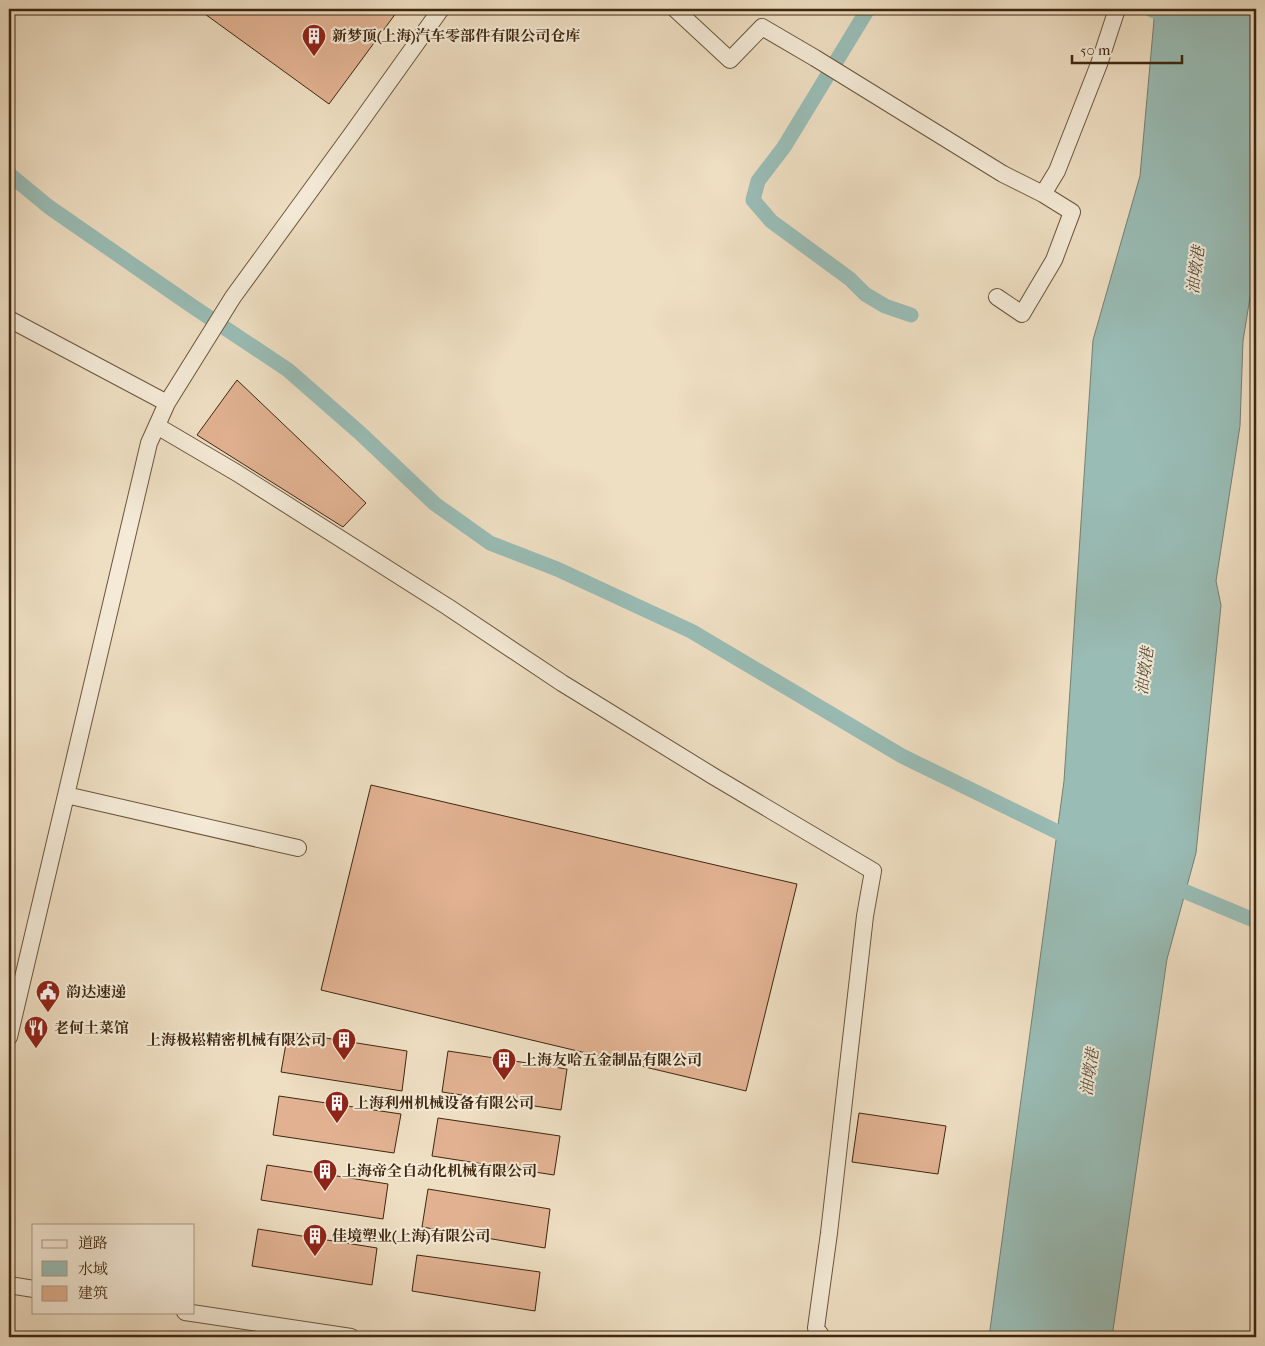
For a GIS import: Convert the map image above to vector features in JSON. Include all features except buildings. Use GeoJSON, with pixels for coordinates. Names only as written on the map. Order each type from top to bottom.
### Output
{"type":"FeatureCollection","features":[{"type":"Feature","properties":{"kind":"street"},"geometry":{"type":"LineString","coordinates":[[9,1037],[137,487],[149,443],[156,426],[167,403],[233,297],[441,9]]}},
{"type":"Feature","properties":{"kind":"street"},"geometry":{"type":"LineString","coordinates":[[675,9],[730,60],[762,28],[815,58],[1002,174],[1043,194],[1072,212],[1054,260],[1022,314],[997,297]]}},
{"type":"Feature","properties":{"kind":"street"},"geometry":{"type":"LineString","coordinates":[[1043,194],[1057,171],[1099,64],[1117,12]]}},
{"type":"Feature","properties":{"kind":"street"},"geometry":{"type":"LineString","coordinates":[[9,319],[167,403]]}},
{"type":"Feature","properties":{"kind":"street"},"geometry":{"type":"LineString","coordinates":[[156,426],[246,478],[562,682],[713,776],[873,871],[865,916],[829,1233],[816,1328],[822,1337]]}},
{"type":"Feature","properties":{"kind":"street"},"geometry":{"type":"LineString","coordinates":[[66,795],[298,848]]}},
{"type":"Feature","properties":{"kind":"street"},"geometry":{"type":"LineString","coordinates":[[9,1285],[32,1289]]}},
{"type":"Feature","properties":{"kind":"street"},"geometry":{"type":"LineString","coordinates":[[195,1314],[351,1337]]}},
{"type":"Feature","properties":{"kind":"water","name":"油墩港"},"geometry":{"type":"Polygon","coordinates":[[[1155,9],[1256,9],[1256,260],[1243,341],[1240,426],[1216,581],[1221,605],[1196,853],[1167,959],[1112,1337],[989,1337],[1064,781],[1093,340],[1140,176],[1155,9]]]}},
{"type":"Feature","properties":{"kind":"waterway"},"geometry":{"type":"LineString","coordinates":[[868,9],[784,147],[758,181],[753,200],[771,221],[850,279],[865,294],[885,306],[911,315]]}},
{"type":"Feature","properties":{"kind":"waterway"},"geometry":{"type":"LineString","coordinates":[[1150,9],[1174,19]]}},
{"type":"Feature","properties":{"kind":"waterway"},"geometry":{"type":"LineString","coordinates":[[9,174],[49,207],[288,370],[360,433],[435,504],[490,543],[557,569],[691,631],[902,756],[1074,840]]}},
{"type":"Feature","properties":{"kind":"waterway"},"geometry":{"type":"LineString","coordinates":[[1167,884],[1256,921]]}},
{"type":"Feature","properties":{"kind":"place","name":"新梦顶(上海)汽车零部件有限公司仓库"},"geometry":{"type":"Point","coordinates":[314,57]}},
{"type":"Feature","properties":{"kind":"place","name":"韵达速递"},"geometry":{"type":"Point","coordinates":[48,1013]}},
{"type":"Feature","properties":{"kind":"place","name":"老何土菜馆"},"geometry":{"type":"Point","coordinates":[36,1049]}},
{"type":"Feature","properties":{"kind":"place","name":"上海极崧精密机械有限公司"},"geometry":{"type":"Point","coordinates":[344,1061]}},
{"type":"Feature","properties":{"kind":"place","name":"上海友哈五金制品有限公司"},"geometry":{"type":"Point","coordinates":[504,1081]}},
{"type":"Feature","properties":{"kind":"place","name":"上海利州机械设备有限公司"},"geometry":{"type":"Point","coordinates":[337,1124]}},
{"type":"Feature","properties":{"kind":"place","name":"上海帝全自动化机械有限公司"},"geometry":{"type":"Point","coordinates":[325,1192]}},
{"type":"Feature","properties":{"kind":"place","name":"佳境塑业(上海)有限公司"},"geometry":{"type":"Point","coordinates":[315,1257]}}]}
